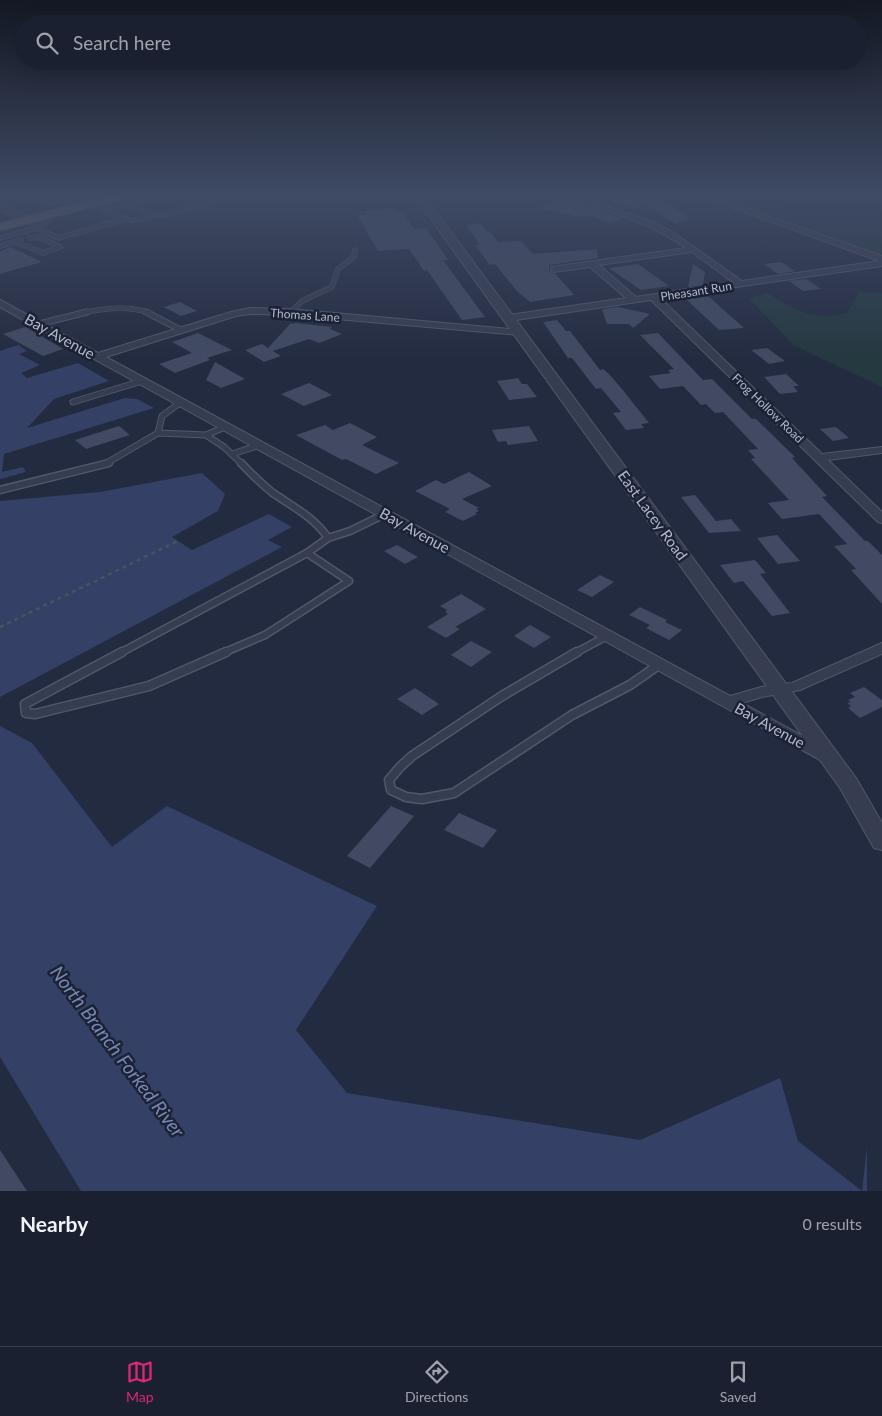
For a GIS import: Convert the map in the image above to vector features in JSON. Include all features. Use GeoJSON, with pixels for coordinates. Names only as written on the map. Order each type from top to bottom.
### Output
{"type":"FeatureCollection","features":[{"type":"Feature","properties":{"kind":"street","name":"East Lacey Road"},"geometry":{"type":"LineString","coordinates":[[458,249],[848,782],[882,842]]}},
{"type":"Feature","properties":{"kind":"street"},"geometry":{"type":"LineString","coordinates":[[848,249],[882,261]]}},
{"type":"Feature","properties":{"kind":"street"},"geometry":{"type":"LineString","coordinates":[[554,269],[692,250],[741,284]]}},
{"type":"Feature","properties":{"kind":"street","name":"Pheasant Run"},"geometry":{"type":"LineString","coordinates":[[509,318],[882,261]]}},
{"type":"Feature","properties":{"kind":"street"},"geometry":{"type":"LineString","coordinates":[[592,264],[634,300]]}},
{"type":"Feature","properties":{"kind":"street","name":"Frog Hollow Road"},"geometry":{"type":"LineString","coordinates":[[653,297],[882,519]]}},
{"type":"Feature","properties":{"kind":"street","name":"Bay Avenue"},"geometry":{"type":"LineString","coordinates":[[0,303],[830,758]]}},
{"type":"Feature","properties":{"kind":"street","name":"Thomas Lane"},"geometry":{"type":"LineString","coordinates":[[98,356],[234,314],[250,312],[291,312],[519,332]]}},
{"type":"Feature","properties":{"kind":"street"},"geometry":{"type":"LineString","coordinates":[[820,458],[882,450]]}},
{"type":"Feature","properties":{"kind":"street"},"geometry":{"type":"LineString","coordinates":[[729,702],[761,692],[796,687],[882,648]]}},
{"type":"Feature","properties":{"kind":"lane"},"geometry":{"type":"LineString","coordinates":[[32,249],[43,253],[56,249]]}},
{"type":"Feature","properties":{"kind":"lane"},"geometry":{"type":"LineString","coordinates":[[291,312],[302,301],[332,287],[338,269],[354,257],[355,250]]}},
{"type":"Feature","properties":{"kind":"lane"},"geometry":{"type":"LineString","coordinates":[[38,324],[103,310],[128,309],[139,310],[158,316],[180,330]]}},
{"type":"Feature","properties":{"kind":"lane"},"geometry":{"type":"LineString","coordinates":[[73,402],[142,381]]}},
{"type":"Feature","properties":{"kind":"lane"},"geometry":{"type":"LineString","coordinates":[[158,433],[162,416],[181,402]]}},
{"type":"Feature","properties":{"kind":"lane"},"geometry":{"type":"LineString","coordinates":[[0,490],[108,463],[158,433],[176,432],[206,435],[226,426]]}},
{"type":"Feature","properties":{"kind":"lane"},"geometry":{"type":"LineString","coordinates":[[206,435],[232,454],[271,491],[322,525],[328,538]]}},
{"type":"Feature","properties":{"kind":"lane"},"geometry":{"type":"LineString","coordinates":[[232,454],[260,445]]}},
{"type":"Feature","properties":{"kind":"lane"},"geometry":{"type":"LineString","coordinates":[[307,553],[350,581],[265,635],[149,686],[35,714],[26,713],[25,704],[307,553],[328,538],[386,514]]}},
{"type":"Feature","properties":{"kind":"lane"},"geometry":{"type":"LineString","coordinates":[[607,636],[562,659],[492,700],[409,758],[395,770],[389,780],[391,790],[401,797],[435,800],[454,792],[572,715],[630,685],[660,664]]}},
{"type":"Feature","properties":{"kind":"path"},"geometry":{"type":"LineString","coordinates":[[0,627],[178,541]]}},
{"type":"Feature","properties":{"kind":"shaded area"},"geometry":{"type":"Polygon","coordinates":[[[853,249],[882,249],[882,259],[853,249]]]}},
{"type":"Feature","properties":{"kind":"shaded area"},"geometry":{"type":"Polygon","coordinates":[[[859,292],[882,293],[882,387],[793,345],[749,298],[768,293],[787,305],[805,313],[825,316],[847,313],[859,292]]]}},
{"type":"Feature","properties":{"kind":"water"},"geometry":{"type":"Polygon","coordinates":[[[18,345],[27,351],[19,354],[40,365],[21,373],[27,378],[78,363],[109,381],[54,399],[27,428],[125,398],[137,399],[154,408],[4,454],[2,472],[23,467],[26,472],[0,479],[0,351],[18,345]]]}},
{"type":"Feature","properties":{"kind":"water"},"geometry":{"type":"Polygon","coordinates":[[[202,473],[225,494],[218,511],[172,537],[192,550],[269,514],[292,527],[268,540],[282,547],[0,697],[0,501],[100,492],[202,473]]]}},
{"type":"Feature","properties":{"kind":"water","name":"North Branch Forked River"},"geometry":{"type":"Polygon","coordinates":[[[0,726],[32,743],[112,847],[167,806],[377,906],[296,1030],[347,1093],[640,1140],[780,1078],[798,1141],[862,1191],[81,1191],[0,1057],[0,726]]]}},
{"type":"Feature","properties":{"kind":"water"},"geometry":{"type":"Polygon","coordinates":[[[867,1147],[867,1191],[862,1191],[867,1147]]]}},
{"type":"Feature","properties":{"kind":"building"},"geometry":{"type":"Polygon","coordinates":[[[14,249],[42,262],[0,274],[0,251],[14,249]]]}},
{"type":"Feature","properties":{"kind":"building"},"geometry":{"type":"Polygon","coordinates":[[[377,249],[440,249],[448,260],[443,260],[485,317],[462,320],[427,270],[424,271],[409,249],[378,251],[377,249]]]}},
{"type":"Feature","properties":{"kind":"building"},"geometry":{"type":"Polygon","coordinates":[[[478,249],[528,249],[533,254],[597,249],[598,258],[549,265],[549,272],[556,274],[574,295],[530,302],[517,291],[495,264],[490,265],[478,249]]]}},
{"type":"Feature","properties":{"kind":"building"},"geometry":{"type":"Polygon","coordinates":[[[781,262],[795,271],[778,274],[764,264],[781,262]]]}},
{"type":"Feature","properties":{"kind":"building"},"geometry":{"type":"Polygon","coordinates":[[[638,264],[669,286],[641,290],[609,268],[638,264]]]}},
{"type":"Feature","properties":{"kind":"building"},"geometry":{"type":"Polygon","coordinates":[[[693,264],[705,272],[703,285],[688,287],[693,264]]]}},
{"type":"Feature","properties":{"kind":"building"},"geometry":{"type":"Polygon","coordinates":[[[806,279],[821,289],[803,291],[789,281],[806,279]]]}},
{"type":"Feature","properties":{"kind":"building"},"geometry":{"type":"Polygon","coordinates":[[[701,294],[700,297],[708,296],[744,328],[719,330],[686,299],[686,296],[701,294]]]}},
{"type":"Feature","properties":{"kind":"building"},"geometry":{"type":"Polygon","coordinates":[[[180,302],[197,311],[181,316],[164,307],[180,302]]]}},
{"type":"Feature","properties":{"kind":"building"},"geometry":{"type":"Polygon","coordinates":[[[618,307],[650,314],[633,328],[629,324],[607,324],[602,309],[618,307]]]}},
{"type":"Feature","properties":{"kind":"building"},"geometry":{"type":"Polygon","coordinates":[[[557,320],[566,331],[570,331],[600,370],[603,369],[609,374],[622,389],[649,423],[641,424],[644,428],[626,430],[613,413],[621,412],[601,388],[596,389],[572,358],[568,358],[543,322],[557,320]]]}},
{"type":"Feature","properties":{"kind":"building"},"geometry":{"type":"Polygon","coordinates":[[[290,324],[332,327],[330,329],[342,334],[319,343],[309,339],[273,351],[281,356],[264,362],[245,350],[262,344],[268,348],[290,324]]]}},
{"type":"Feature","properties":{"kind":"building"},"geometry":{"type":"Polygon","coordinates":[[[25,327],[63,349],[43,356],[3,334],[25,327]]]}},
{"type":"Feature","properties":{"kind":"building"},"geometry":{"type":"Polygon","coordinates":[[[198,333],[232,350],[207,358],[210,360],[175,373],[159,364],[192,353],[172,342],[198,333]]]}},
{"type":"Feature","properties":{"kind":"building"},"geometry":{"type":"Polygon","coordinates":[[[658,333],[703,380],[712,379],[752,419],[756,419],[795,457],[792,458],[827,496],[822,497],[865,541],[868,541],[882,555],[882,604],[851,570],[856,569],[834,546],[847,544],[819,514],[782,519],[768,503],[789,500],[751,459],[755,458],[748,450],[758,449],[723,412],[715,413],[706,404],[701,405],[683,386],[660,389],[649,376],[671,373],[668,370],[674,369],[640,335],[658,333]]]}},
{"type":"Feature","properties":{"kind":"building"},"geometry":{"type":"Polygon","coordinates":[[[767,348],[785,361],[769,364],[751,350],[767,348]]]}},
{"type":"Feature","properties":{"kind":"building"},"geometry":{"type":"Polygon","coordinates":[[[215,362],[245,379],[221,388],[206,380],[215,362]]]}},
{"type":"Feature","properties":{"kind":"building"},"geometry":{"type":"Polygon","coordinates":[[[786,374],[799,386],[793,386],[798,392],[780,394],[764,377],[786,374]]]}},
{"type":"Feature","properties":{"kind":"building"},"geometry":{"type":"Polygon","coordinates":[[[518,378],[522,384],[527,384],[537,397],[509,400],[497,381],[518,378]]]}},
{"type":"Feature","properties":{"kind":"building"},"geometry":{"type":"Polygon","coordinates":[[[309,383],[332,395],[304,406],[281,394],[309,383]]]}},
{"type":"Feature","properties":{"kind":"building"},"geometry":{"type":"Polygon","coordinates":[[[350,423],[377,437],[362,445],[399,463],[376,474],[346,459],[342,460],[296,435],[325,425],[333,430],[350,423]]]}},
{"type":"Feature","properties":{"kind":"building"},"geometry":{"type":"Polygon","coordinates":[[[119,426],[130,435],[86,449],[75,440],[119,426]]]}},
{"type":"Feature","properties":{"kind":"building"},"geometry":{"type":"Polygon","coordinates":[[[529,426],[538,441],[508,445],[506,441],[498,442],[492,430],[529,426]]]}},
{"type":"Feature","properties":{"kind":"building"},"geometry":{"type":"Polygon","coordinates":[[[836,427],[849,438],[833,441],[820,429],[836,427]]]}},
{"type":"Feature","properties":{"kind":"building"},"geometry":{"type":"Polygon","coordinates":[[[469,472],[492,486],[462,499],[479,508],[476,509],[479,511],[475,513],[477,514],[463,521],[445,512],[450,509],[415,491],[436,480],[444,484],[469,472]]]}},
{"type":"Feature","properties":{"kind":"building"},"geometry":{"type":"Polygon","coordinates":[[[695,495],[716,521],[731,519],[741,531],[709,533],[681,497],[695,495]]]}},
{"type":"Feature","properties":{"kind":"building"},"geometry":{"type":"Polygon","coordinates":[[[777,535],[800,561],[778,564],[757,538],[777,535]]]}},
{"type":"Feature","properties":{"kind":"building"},"geometry":{"type":"Polygon","coordinates":[[[397,545],[418,557],[405,564],[384,551],[397,545]]]}},
{"type":"Feature","properties":{"kind":"building"},"geometry":{"type":"Polygon","coordinates":[[[755,560],[766,573],[760,574],[790,613],[772,616],[743,581],[734,583],[720,565],[755,560]]]}},
{"type":"Feature","properties":{"kind":"building"},"geometry":{"type":"Polygon","coordinates":[[[600,575],[614,582],[592,597],[577,590],[600,575]]]}},
{"type":"Feature","properties":{"kind":"building"},"geometry":{"type":"Polygon","coordinates":[[[461,594],[486,609],[455,627],[460,629],[446,638],[427,627],[448,614],[445,612],[447,610],[440,606],[461,594]]]}},
{"type":"Feature","properties":{"kind":"building"},"geometry":{"type":"Polygon","coordinates":[[[640,607],[667,620],[665,622],[682,630],[669,640],[646,628],[650,625],[629,615],[640,607]]]}},
{"type":"Feature","properties":{"kind":"building"},"geometry":{"type":"Polygon","coordinates":[[[530,625],[551,637],[534,648],[514,636],[530,625]]]}},
{"type":"Feature","properties":{"kind":"building"},"geometry":{"type":"Polygon","coordinates":[[[471,641],[492,652],[471,667],[451,655],[471,641]]]}},
{"type":"Feature","properties":{"kind":"building"},"geometry":{"type":"Polygon","coordinates":[[[864,687],[882,700],[882,707],[860,718],[848,708],[851,706],[847,703],[851,702],[848,700],[855,697],[850,693],[864,687]]]}},
{"type":"Feature","properties":{"kind":"building"},"geometry":{"type":"Polygon","coordinates":[[[415,688],[439,704],[422,715],[397,699],[415,688]]]}},
{"type":"Feature","properties":{"kind":"building"},"geometry":{"type":"Polygon","coordinates":[[[391,806],[414,816],[370,868],[347,856],[391,806]]]}},
{"type":"Feature","properties":{"kind":"building"},"geometry":{"type":"Polygon","coordinates":[[[459,813],[497,830],[483,848],[444,830],[459,813]]]}},
{"type":"Feature","properties":{"kind":"building"},"geometry":{"type":"Polygon","coordinates":[[[0,1150],[27,1191],[0,1191],[0,1150]]]}}]}
